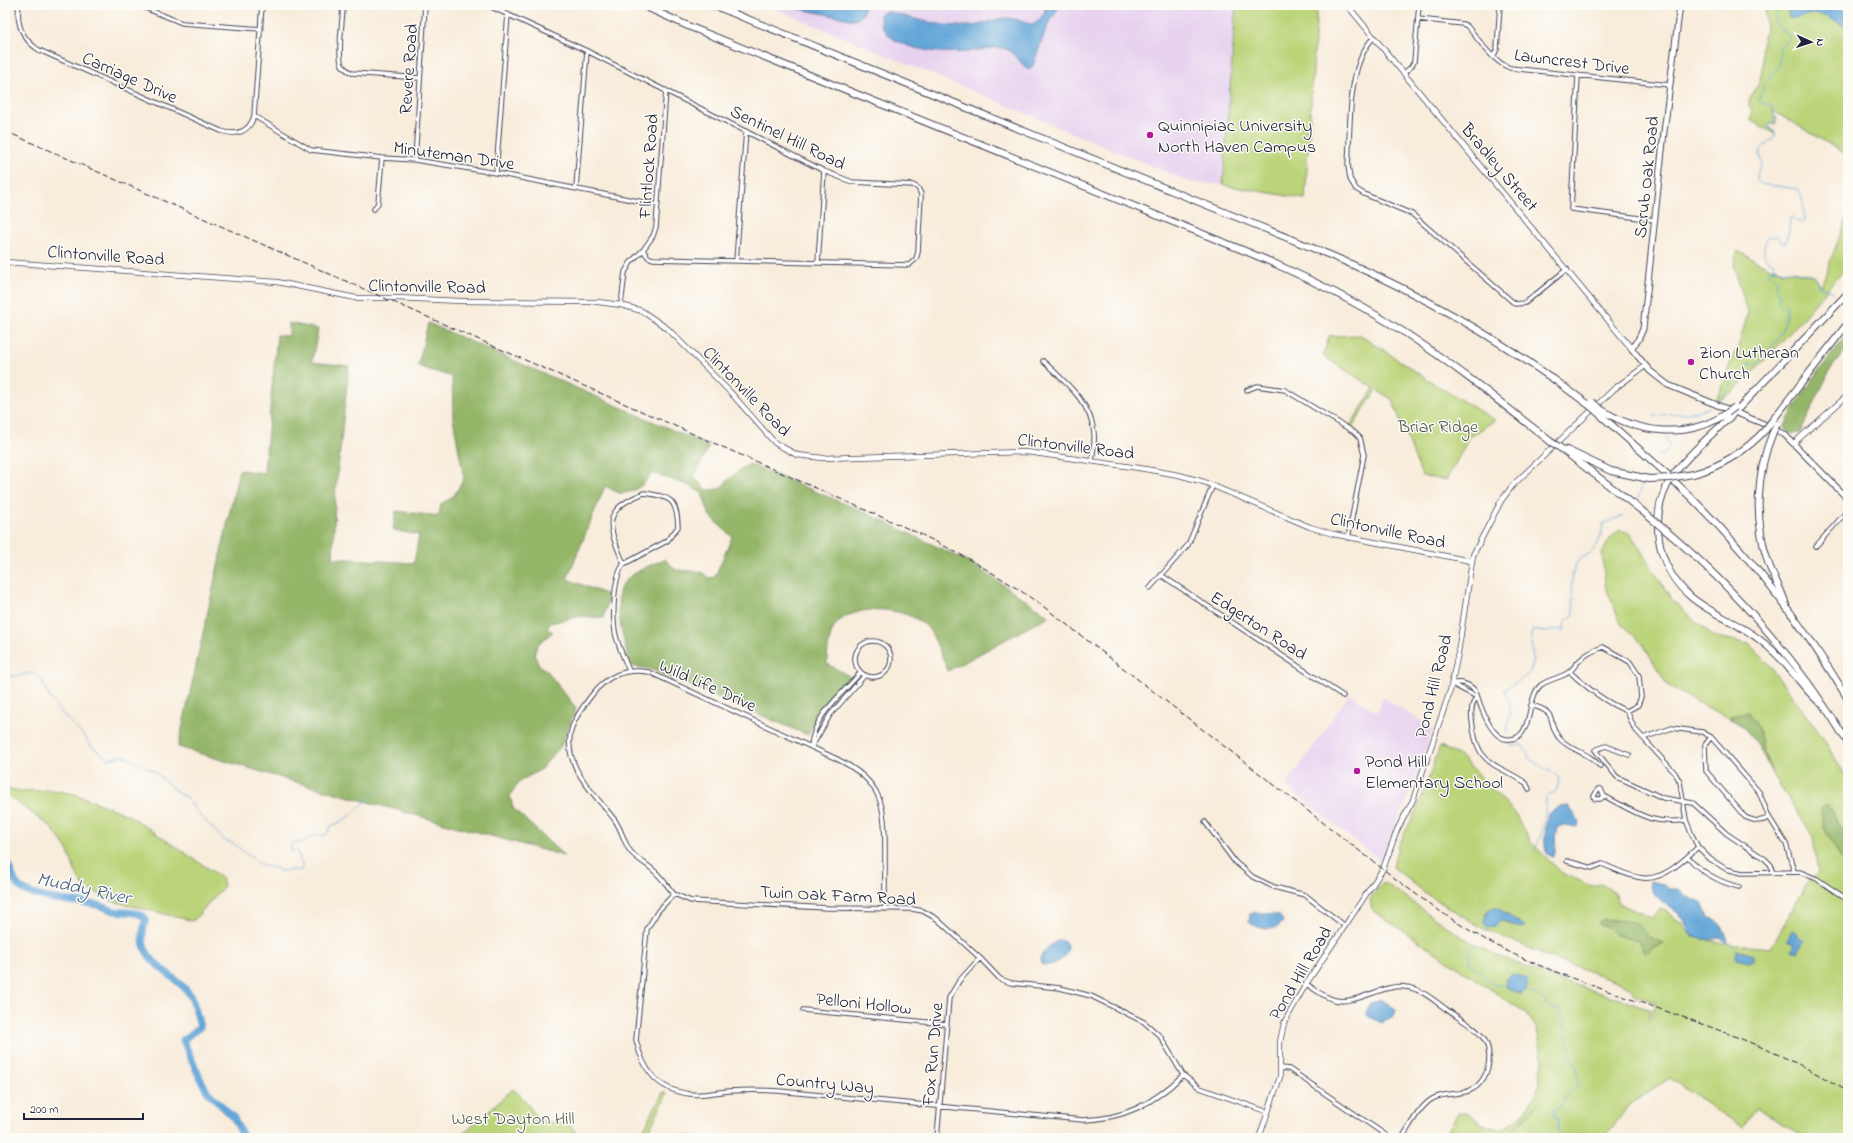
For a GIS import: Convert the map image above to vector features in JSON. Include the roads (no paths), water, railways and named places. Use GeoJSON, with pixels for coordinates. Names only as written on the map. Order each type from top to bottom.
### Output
{"type":"FeatureCollection","features":[{"type":"Feature","properties":{"kind":"highway"},"geometry":{"type":"LineString","coordinates":[[642,5],[682,23],[1250,253],[1303,276],[1347,299],[1418,342],[1560,448],[1671,535],[1718,579],[1754,616],[1792,662],[1848,743]]}},
{"type":"Feature","properties":{"kind":"highway"},"geometry":{"type":"LineString","coordinates":[[713,5],[1370,272],[1427,300],[1477,328],[1525,359],[1577,396],[1598,409],[1627,423],[1643,428],[1661,431],[1678,430],[1694,428],[1729,414]]}},
{"type":"Feature","properties":{"kind":"highway"},"geometry":{"type":"LineString","coordinates":[[1823,705],[1810,694],[1787,665],[1767,645],[1748,631],[1700,604],[1687,594],[1672,576],[1662,555],[1658,534],[1658,517],[1667,486],[1681,465],[1729,414],[1744,402],[1848,293]]}},
{"type":"Feature","properties":{"kind":"highway"},"geometry":{"type":"LineString","coordinates":[[1786,606],[1783,595],[1772,575],[1766,558],[1759,518],[1761,473],[1775,423],[1790,399],[1848,323]]}},
{"type":"Feature","properties":{"kind":"highway"},"geometry":{"type":"LineString","coordinates":[[1598,409],[1668,475],[1729,537],[1786,606],[1848,699]]}},
{"type":"Feature","properties":{"kind":"highway"},"geometry":{"type":"LineString","coordinates":[[1560,448],[1572,452],[1590,463],[1611,472],[1649,479],[1669,478],[1693,474],[1712,468],[1732,457],[1749,445],[1766,429],[1775,423]]}},
{"type":"Feature","properties":{"kind":"main road","name":"Scrub Oak Road"},"geometry":{"type":"LineString","coordinates":[[1631,348],[1640,337],[1643,329],[1680,5]]}},
{"type":"Feature","properties":{"kind":"main road"},"geometry":{"type":"LineString","coordinates":[[1631,348],[1656,377],[1672,387],[1764,424],[1780,432],[1794,443],[1848,499]]}},
{"type":"Feature","properties":{"kind":"street","name":"Carriage Drive"},"geometry":{"type":"LineString","coordinates":[[19,5],[19,26],[27,40],[39,50],[226,133],[237,133],[246,130],[250,126],[254,116]]}},
{"type":"Feature","properties":{"kind":"street"},"geometry":{"type":"LineString","coordinates":[[138,5],[182,23],[261,29]]}},
{"type":"Feature","properties":{"kind":"street"},"geometry":{"type":"LineString","coordinates":[[254,116],[262,5]]}},
{"type":"Feature","properties":{"kind":"street"},"geometry":{"type":"LineString","coordinates":[[344,5],[340,54],[344,68],[352,73],[420,78]]}},
{"type":"Feature","properties":{"kind":"street","name":"Revere Road"},"geometry":{"type":"LineString","coordinates":[[415,160],[425,5]]}},
{"type":"Feature","properties":{"kind":"street","name":"Sentinel Hill Road"},"geometry":{"type":"LineString","coordinates":[[487,5],[587,51],[824,171],[852,182],[916,186],[921,194],[918,252],[916,259],[912,264],[905,266],[653,259],[643,250]]}},
{"type":"Feature","properties":{"kind":"street","name":"Bradley Street"},"geometry":{"type":"LineString","coordinates":[[1347,5],[1631,348]]}},
{"type":"Feature","properties":{"kind":"street"},"geometry":{"type":"LineString","coordinates":[[1404,73],[1414,62],[1419,5]]}},
{"type":"Feature","properties":{"kind":"street"},"geometry":{"type":"LineString","coordinates":[[1493,57],[1497,49],[1500,5]]}},
{"type":"Feature","properties":{"kind":"street"},"geometry":{"type":"LineString","coordinates":[[496,173],[508,14]]}},
{"type":"Feature","properties":{"kind":"street","name":"Lawncrest Drive"},"geometry":{"type":"LineString","coordinates":[[1418,19],[1463,24],[1467,26],[1493,57],[1502,65],[1510,68],[1670,85]]}},
{"type":"Feature","properties":{"kind":"street"},"geometry":{"type":"LineString","coordinates":[[1374,37],[1366,46],[1353,82],[1348,165],[1350,179],[1356,189],[1364,194],[1412,214],[1516,304],[1524,303],[1567,269]]}},
{"type":"Feature","properties":{"kind":"street"},"geometry":{"type":"LineString","coordinates":[[576,188],[587,51]]}},
{"type":"Feature","properties":{"kind":"street"},"geometry":{"type":"LineString","coordinates":[[1578,75],[1571,209],[1655,220]]}},
{"type":"Feature","properties":{"kind":"street","name":"Flintlock Road"},"geometry":{"type":"LineString","coordinates":[[622,305],[626,272],[631,262],[643,250],[653,236],[656,227],[666,90]]}},
{"type":"Feature","properties":{"kind":"street","name":"Minuteman Drive"},"geometry":{"type":"LineString","coordinates":[[254,116],[311,150],[415,160],[496,173],[658,205]]}},
{"type":"Feature","properties":{"kind":"street"},"geometry":{"type":"LineString","coordinates":[[736,261],[746,131]]}},
{"type":"Feature","properties":{"kind":"street"},"geometry":{"type":"LineString","coordinates":[[374,209],[378,203],[382,158]]}},
{"type":"Feature","properties":{"kind":"street"},"geometry":{"type":"LineString","coordinates":[[818,263],[824,171]]}},
{"type":"Feature","properties":{"kind":"street","name":"Clintonville Road"},"geometry":{"type":"LineString","coordinates":[[5,262],[277,282],[356,298],[396,298],[465,302],[598,302],[622,305],[642,312],[668,329],[731,393],[770,439],[780,447],[797,455],[824,458],[1027,452],[1092,460],[1179,475],[1213,485],[1310,527],[1348,538],[1471,561]]}},
{"type":"Feature","properties":{"kind":"street"},"geometry":{"type":"LineString","coordinates":[[1043,361],[1076,393],[1083,404],[1094,433],[1092,460]]}},
{"type":"Feature","properties":{"kind":"street","name":"Pond Hill Road"},"geometry":{"type":"LineString","coordinates":[[1282,1068],[1280,1042],[1282,1030],[1289,1013],[1306,984],[1386,864],[1397,830],[1410,807],[1441,720],[1452,684],[1471,561],[1495,512],[1510,488],[1611,391],[1645,366]]}},
{"type":"Feature","properties":{"kind":"street"},"geometry":{"type":"LineString","coordinates":[[1247,390],[1258,386],[1285,390],[1354,432],[1360,438],[1364,455],[1348,538]]}},
{"type":"Feature","properties":{"kind":"street"},"geometry":{"type":"LineString","coordinates":[[1794,443],[1848,395]]}},
{"type":"Feature","properties":{"kind":"street"},"geometry":{"type":"LineString","coordinates":[[1150,588],[1188,545],[1213,485]]}},
{"type":"Feature","properties":{"kind":"street"},"geometry":{"type":"LineString","coordinates":[[624,564],[610,524],[615,511],[626,501],[644,493],[660,495],[670,499],[677,510],[678,527],[666,540],[624,564],[619,569],[614,604],[616,635],[629,671]]}},
{"type":"Feature","properties":{"kind":"street"},"geometry":{"type":"LineString","coordinates":[[1816,546],[1848,510]]}},
{"type":"Feature","properties":{"kind":"street","name":"Edgerton Road"},"geometry":{"type":"LineString","coordinates":[[1161,575],[1343,696]]}},
{"type":"Feature","properties":{"kind":"street"},"geometry":{"type":"LineString","coordinates":[[874,641],[885,646],[890,655],[889,667],[881,675],[875,677],[863,674],[856,665],[855,659],[859,647],[874,641]]}},
{"type":"Feature","properties":{"kind":"street"},"geometry":{"type":"LineString","coordinates":[[1452,684],[1477,697],[1492,730],[1504,739],[1514,738],[1522,734],[1525,729],[1531,705],[1540,686],[1570,672],[1579,661],[1590,652],[1603,647],[1630,662],[1639,676],[1641,697],[1638,705],[1627,711],[1618,708],[1579,681],[1570,672]]}},
{"type":"Feature","properties":{"kind":"street","name":"Wild Life Drive"},"geometry":{"type":"LineString","coordinates":[[674,894],[653,870],[630,851],[615,820],[580,777],[570,751],[572,725],[588,700],[608,679],[614,675],[629,671],[649,672],[848,764],[861,772],[870,782],[879,798],[883,810],[885,826],[885,909]]}},
{"type":"Feature","properties":{"kind":"street"},"geometry":{"type":"LineString","coordinates":[[811,747],[812,738],[824,712],[863,674]]}},
{"type":"Feature","properties":{"kind":"street"},"geometry":{"type":"LineString","coordinates":[[811,747],[830,715],[847,696],[863,674]]}},
{"type":"Feature","properties":{"kind":"street"},"geometry":{"type":"LineString","coordinates":[[843,693],[847,696]]}},
{"type":"Feature","properties":{"kind":"street"},"geometry":{"type":"LineString","coordinates":[[1477,697],[1472,705],[1472,716],[1478,751],[1489,763],[1526,783],[1529,789]]}},
{"type":"Feature","properties":{"kind":"street"},"geometry":{"type":"LineString","coordinates":[[1531,705],[1545,709],[1550,714],[1558,736],[1566,745],[1592,758],[1600,766]]}},
{"type":"Feature","properties":{"kind":"street"},"geometry":{"type":"LineString","coordinates":[[1627,711],[1634,728],[1675,773],[1680,782],[1686,820],[1698,847],[1710,859],[1726,869],[1742,873],[1794,872],[1817,879],[1848,900]]}},
{"type":"Feature","properties":{"kind":"street"},"geometry":{"type":"LineString","coordinates":[[824,712],[830,715]]}},
{"type":"Feature","properties":{"kind":"street"},"geometry":{"type":"LineString","coordinates":[[1643,738],[1672,728],[1702,732],[1711,737],[1759,792],[1769,817],[1786,844],[1794,872]]}},
{"type":"Feature","properties":{"kind":"street"},"geometry":{"type":"LineString","coordinates":[[1711,737],[1704,745],[1706,771],[1745,817],[1754,821],[1764,821],[1769,817]]}},
{"type":"Feature","properties":{"kind":"street"},"geometry":{"type":"LineString","coordinates":[[1629,755],[1606,746],[1595,750],[1617,777],[1663,798],[1693,803],[1727,834],[1765,859],[1771,865],[1772,872]]}},
{"type":"Feature","properties":{"kind":"street"},"geometry":{"type":"LineString","coordinates":[[1604,796],[1652,820],[1670,822],[1686,820]]}},
{"type":"Feature","properties":{"kind":"street"},"geometry":{"type":"LineString","coordinates":[[1205,822],[1235,862],[1253,877],[1274,887],[1305,895],[1345,926]]}},
{"type":"Feature","properties":{"kind":"street"},"geometry":{"type":"LineString","coordinates":[[1567,861],[1592,868],[1602,864],[1634,876],[1645,878],[1666,872],[1688,857],[1698,847]]}},
{"type":"Feature","properties":{"kind":"street"},"geometry":{"type":"LineString","coordinates":[[1688,857],[1708,875],[1727,884],[1739,887]]}},
{"type":"Feature","properties":{"kind":"street","name":"Twin Oak Farm Road"},"geometry":{"type":"LineString","coordinates":[[674,894],[691,901],[828,908],[912,909],[923,911],[937,919],[980,958],[1000,979],[1011,983],[1060,988],[1091,996],[1144,1022],[1160,1036],[1183,1075],[1200,1088],[1268,1112]]}},
{"type":"Feature","properties":{"kind":"street","name":"Country Way"},"geometry":{"type":"LineString","coordinates":[[674,894],[658,911],[647,929],[636,1040],[640,1058],[652,1077],[667,1088],[690,1095],[729,1091],[769,1091],[1082,1120],[1103,1119],[1117,1116],[1148,1102],[1183,1075]]}},
{"type":"Feature","properties":{"kind":"street","name":"Fox Run Drive"},"geometry":{"type":"LineString","coordinates":[[937,1138],[950,998],[959,981],[980,958]]}},
{"type":"Feature","properties":{"kind":"street"},"geometry":{"type":"LineString","coordinates":[[1306,984],[1336,1000],[1348,999],[1396,986],[1419,990],[1480,1034],[1487,1045],[1490,1059],[1488,1070],[1482,1080],[1474,1088],[1462,1094],[1434,1098],[1425,1104],[1402,1138]]}},
{"type":"Feature","properties":{"kind":"street","name":"Pelloni Hollow"},"geometry":{"type":"LineString","coordinates":[[803,1010],[947,1024]]}},
{"type":"Feature","properties":{"kind":"street"},"geometry":{"type":"LineString","coordinates":[[1259,1138],[1282,1068],[1288,1069],[1390,1138]]}},
{"type":"Feature","properties":{"kind":"water"},"geometry":{"type":"Polygon","coordinates":[[[780,5],[864,5],[863,14],[858,19],[850,19],[780,5]]]}},
{"type":"Feature","properties":{"kind":"water"},"geometry":{"type":"Polygon","coordinates":[[[1046,5],[1060,5],[1046,29],[1032,68],[1029,70],[1013,53],[1002,48],[966,52],[941,52],[912,47],[899,42],[889,35],[882,26],[880,14],[886,11],[928,22],[960,26],[974,26],[1006,18],[1035,24],[1044,14],[1046,5]]]}},
{"type":"Feature","properties":{"kind":"water"},"geometry":{"type":"Polygon","coordinates":[[[1787,5],[1848,5],[1848,27],[1824,16],[1812,14],[1791,19],[1789,18],[1787,5]]]}},
{"type":"Feature","properties":{"kind":"water"},"geometry":{"type":"Polygon","coordinates":[[[1569,806],[1579,822],[1578,826],[1558,827],[1556,830],[1555,853],[1553,856],[1548,855],[1546,852],[1545,841],[1548,814],[1559,807],[1569,806]]]}},
{"type":"Feature","properties":{"kind":"water"},"geometry":{"type":"Polygon","coordinates":[[[1650,881],[1663,884],[1669,889],[1679,889],[1686,896],[1703,904],[1708,917],[1716,920],[1722,927],[1728,943],[1720,937],[1714,939],[1704,939],[1692,935],[1688,930],[1684,919],[1653,892],[1650,887],[1650,881]]]}},
{"type":"Feature","properties":{"kind":"water"},"geometry":{"type":"Polygon","coordinates":[[[1494,907],[1525,926],[1523,928],[1516,927],[1501,920],[1495,926],[1487,927],[1484,922],[1488,910],[1494,907]]]}},
{"type":"Feature","properties":{"kind":"water"},"geometry":{"type":"Polygon","coordinates":[[[1255,912],[1279,915],[1283,921],[1280,925],[1272,929],[1258,927],[1249,922],[1250,914],[1255,912]]]}},
{"type":"Feature","properties":{"kind":"water"},"geometry":{"type":"Polygon","coordinates":[[[1792,930],[1797,933],[1796,936],[1804,941],[1798,953],[1792,950],[1795,945],[1787,941],[1792,930]]]}},
{"type":"Feature","properties":{"kind":"water"},"geometry":{"type":"Polygon","coordinates":[[[1060,940],[1065,942],[1068,948],[1064,956],[1054,964],[1041,964],[1041,956],[1051,945],[1060,940]]]}},
{"type":"Feature","properties":{"kind":"water"},"geometry":{"type":"Polygon","coordinates":[[[1737,950],[1754,955],[1754,960],[1748,962],[1737,959],[1737,950]]]}},
{"type":"Feature","properties":{"kind":"water"},"geometry":{"type":"Polygon","coordinates":[[[1511,974],[1518,975],[1527,980],[1527,988],[1521,994],[1506,987],[1506,980],[1511,974]]]}},
{"type":"Feature","properties":{"kind":"water"},"geometry":{"type":"Polygon","coordinates":[[[1380,999],[1396,1010],[1394,1017],[1382,1023],[1369,1017],[1366,1013],[1371,1003],[1380,999]]]}},
{"type":"Feature","properties":{"kind":"waterway"},"geometry":{"type":"LineString","coordinates":[[1720,401],[1735,380],[1746,377],[1749,374],[1749,364],[1757,364],[1772,347],[1781,333],[1785,323],[1787,306],[1781,306],[1778,302],[1780,296],[1776,288],[1777,280],[1769,273],[1769,271],[1775,269],[1774,263],[1767,259],[1764,249],[1768,237],[1777,236],[1781,242],[1785,243],[1789,231],[1790,218],[1792,217],[1796,221],[1800,222],[1804,222],[1805,219],[1802,200],[1798,189],[1761,184],[1757,181],[1757,174],[1762,163],[1760,158],[1762,148],[1775,136],[1775,132],[1769,128],[1768,124],[1770,122],[1775,123],[1777,118],[1774,116],[1772,106],[1760,102],[1758,99],[1763,90],[1763,86],[1779,66],[1780,46],[1790,38],[1786,32],[1778,27],[1775,21],[1778,11],[1786,5]]}},
{"type":"Feature","properties":{"kind":"waterway"},"geometry":{"type":"LineString","coordinates":[[1775,269],[1800,272],[1810,275],[1815,277],[1818,286],[1834,292]]}},
{"type":"Feature","properties":{"kind":"waterway"},"geometry":{"type":"LineString","coordinates":[[1654,418],[1656,415],[1688,413],[1708,408]]}},
{"type":"Feature","properties":{"kind":"waterway"},"geometry":{"type":"LineString","coordinates":[[1659,456],[1667,452],[1669,446],[1666,436]]}},
{"type":"Feature","properties":{"kind":"waterway"},"geometry":{"type":"LineString","coordinates":[[1645,473],[1649,465]]}},
{"type":"Feature","properties":{"kind":"waterway"},"geometry":{"type":"LineString","coordinates":[[1638,499],[1642,483]]}},
{"type":"Feature","properties":{"kind":"waterway"},"geometry":{"type":"LineString","coordinates":[[1507,733],[1510,707],[1504,690],[1519,681],[1531,670],[1533,659],[1531,641],[1532,630],[1545,632],[1561,629],[1564,631],[1565,621],[1574,615],[1572,577],[1576,564],[1595,548],[1601,536],[1603,524],[1622,516]]}},
{"type":"Feature","properties":{"kind":"waterway"},"geometry":{"type":"LineString","coordinates":[[5,677],[34,673],[42,679],[48,695],[58,709],[84,736],[90,745],[110,759],[122,755],[154,771],[180,795],[186,796],[195,810],[225,841],[233,843],[258,863],[272,868],[276,867],[279,871],[302,870],[302,864],[297,851],[291,851],[291,845],[295,842],[301,843],[312,836],[326,835],[331,826],[352,814],[382,786]]}},
{"type":"Feature","properties":{"kind":"waterway"},"geometry":{"type":"LineString","coordinates":[[1511,746],[1522,745],[1531,760],[1558,776],[1559,783],[1555,793],[1549,794],[1546,798],[1543,826],[1540,839],[1534,851]]}},
{"type":"Feature","properties":{"kind":"waterway","name":"Muddy River"},"geometry":{"type":"LineString","coordinates":[[5,859],[17,884],[31,893],[42,897],[99,905],[114,911],[135,913],[146,919],[143,933],[144,944],[148,954],[154,962],[180,983],[188,992],[194,1004],[200,1027],[183,1040],[200,1078],[207,1091],[234,1118],[244,1138]]}},
{"type":"Feature","properties":{"kind":"waterway"},"geometry":{"type":"LineString","coordinates":[[1499,911],[1502,908]]}},
{"type":"Feature","properties":{"kind":"waterway"},"geometry":{"type":"LineString","coordinates":[[1486,931],[1489,927]]}},
{"type":"Feature","properties":{"kind":"waterway"},"geometry":{"type":"LineString","coordinates":[[1728,942],[1736,950]]}},
{"type":"Feature","properties":{"kind":"waterway"},"geometry":{"type":"LineString","coordinates":[[1475,943],[1469,954],[1470,963],[1494,985],[1505,985]]}},
{"type":"Feature","properties":{"kind":"waterway"},"geometry":{"type":"LineString","coordinates":[[1525,991],[1543,999],[1551,1008],[1554,1009],[1559,1007],[1561,1015],[1566,1018],[1565,1027],[1571,1056],[1578,1069],[1576,1073],[1579,1080],[1576,1087],[1568,1092],[1561,1106],[1553,1109],[1553,1115],[1558,1118],[1558,1132],[1561,1138]]}},
{"type":"Feature","properties":{"kind":"railway"},"geometry":{"type":"LineString","coordinates":[[5,131],[918,533],[952,550],[985,568],[1048,610],[1400,882],[1435,908],[1471,931],[1529,961],[1610,992],[1692,1020],[1772,1052],[1811,1070],[1848,1092]]}},
{"type":"Feature","properties":{"kind":"place","name":"Quinnipiac University North Haven Campus"},"geometry":{"type":"Point","coordinates":[1150,135]}},
{"type":"Feature","properties":{"kind":"place","name":"Zion Lutheran Church"},"geometry":{"type":"Point","coordinates":[1691,362]}},
{"type":"Feature","properties":{"kind":"place","name":"Pond Hill Elementary School"},"geometry":{"type":"Point","coordinates":[1357,771]}},
{"type":"Feature","properties":{"kind":"park label","name":"Briar Ridge"},"geometry":{"type":"Point","coordinates":[1438,426]}},
{"type":"Feature","properties":{"kind":"park label","name":"West Dayton Hill"},"geometry":{"type":"Point","coordinates":[513,1118]}}]}
